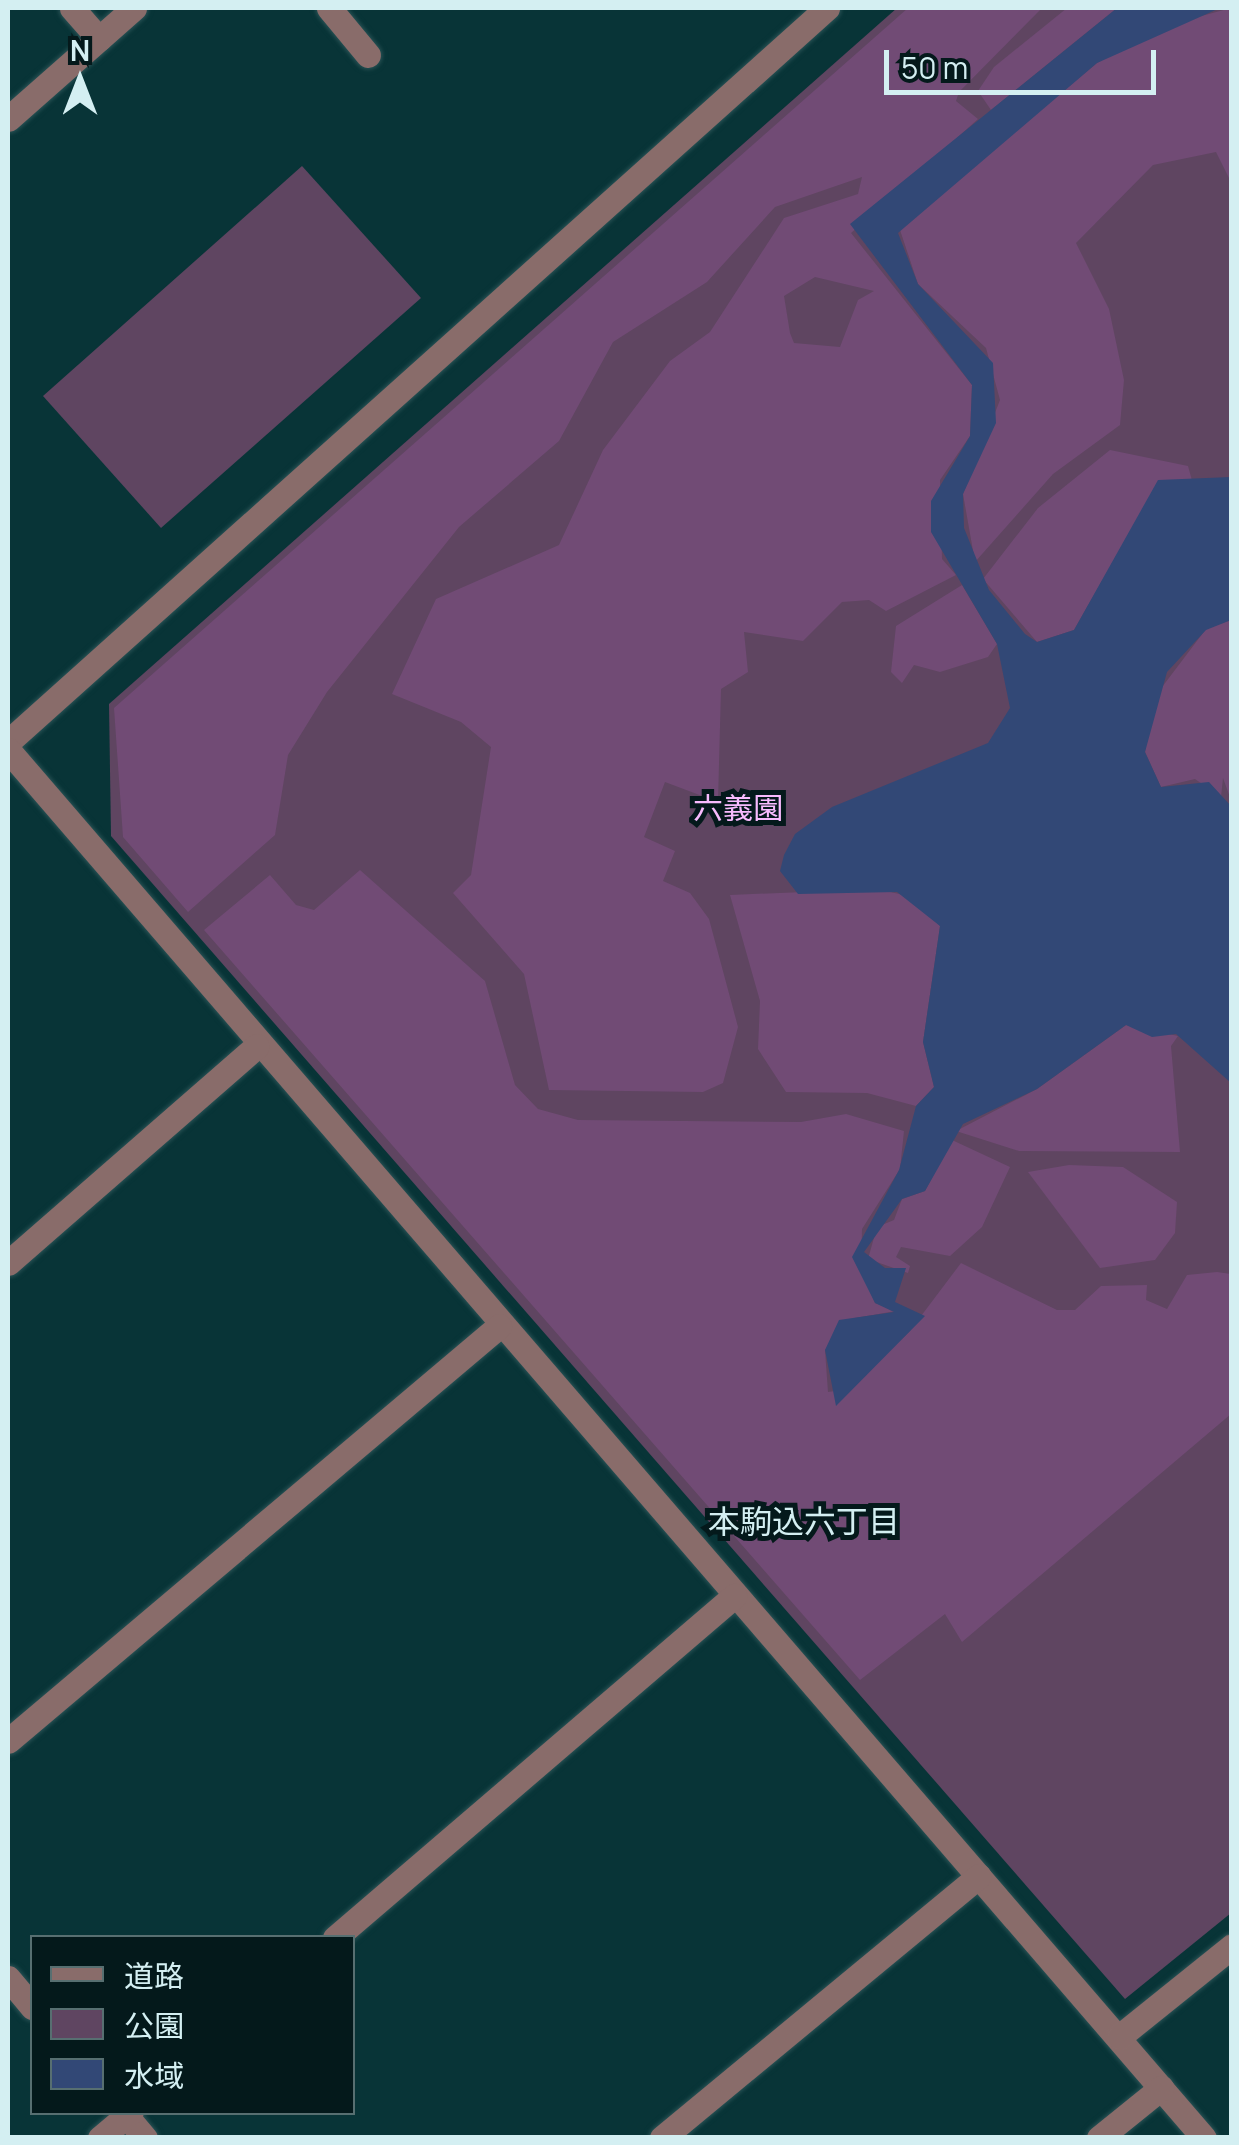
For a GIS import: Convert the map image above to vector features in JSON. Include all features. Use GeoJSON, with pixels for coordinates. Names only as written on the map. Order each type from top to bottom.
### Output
{"type":"FeatureCollection","features":[{"type":"Feature","properties":{"kind":"street"},"geometry":{"type":"LineString","coordinates":[[72,8],[99,39]]}},
{"type":"Feature","properties":{"kind":"street"},"geometry":{"type":"LineString","coordinates":[[8,120],[134,8]]}},
{"type":"Feature","properties":{"kind":"street"},"geometry":{"type":"LineString","coordinates":[[328,8],[368,55]]}},
{"type":"Feature","properties":{"kind":"street"},"geometry":{"type":"LineString","coordinates":[[8,742],[826,8]]}},
{"type":"Feature","properties":{"kind":"street"},"geometry":{"type":"LineString","coordinates":[[8,750],[257,1046],[1204,2138]]}},
{"type":"Feature","properties":{"kind":"street"},"geometry":{"type":"LineString","coordinates":[[8,1263],[257,1046]]}},
{"type":"Feature","properties":{"kind":"street"},"geometry":{"type":"LineString","coordinates":[[8,1742],[499,1326]]}},
{"type":"Feature","properties":{"kind":"street"},"geometry":{"type":"LineString","coordinates":[[338,1935],[734,1596]]}},
{"type":"Feature","properties":{"kind":"street"},"geometry":{"type":"LineString","coordinates":[[662,2138],[979,1876]]}},
{"type":"Feature","properties":{"kind":"street"},"geometry":{"type":"LineString","coordinates":[[1119,2037],[1232,1946]]}},
{"type":"Feature","properties":{"kind":"street"},"geometry":{"type":"LineString","coordinates":[[8,1978],[30,2005]]}},
{"type":"Feature","properties":{"kind":"street"},"geometry":{"type":"LineString","coordinates":[[1099,2138],[1161,2088]]}},
{"type":"Feature","properties":{"kind":"street"},"geometry":{"type":"LineString","coordinates":[[100,2138],[126,2115]]}},
{"type":"Feature","properties":{"kind":"street"},"geometry":{"type":"LineString","coordinates":[[128,2115],[145,2138]]}},
{"type":"Feature","properties":{"kind":"green space","name":"六義園"},"geometry":{"type":"Polygon","coordinates":[[[897,8],[1231,8],[1231,1913],[1125,1999],[111,836],[109,704],[897,8]]]}},
{"type":"Feature","properties":{"kind":"green space"},"geometry":{"type":"Polygon","coordinates":[[[302,166],[421,298],[161,528],[43,396],[302,166]]]}},
{"type":"Feature","properties":{"kind":"shaded area"},"geometry":{"type":"Polygon","coordinates":[[[908,8],[1042,8],[959,92],[956,101],[978,119],[851,233],[972,385],[970,436],[940,480],[942,559],[956,575],[886,611],[869,600],[842,602],[803,641],[744,632],[748,672],[721,689],[718,802],[665,782],[644,837],[675,851],[663,881],[690,893],[709,919],[738,1027],[723,1083],[703,1092],[549,1090],[524,974],[453,893],[471,875],[491,747],[461,722],[392,694],[436,599],[559,545],[603,450],[670,361],[710,332],[784,218],[858,194],[862,177],[775,207],[707,282],[613,342],[559,441],[459,527],[327,692],[288,755],[275,835],[188,912],[123,837],[114,708],[908,8]],[[815,277],[784,296],[794,343],[840,347],[858,300],[874,291],[815,277]]]}},
{"type":"Feature","properties":{"kind":"shaded area"},"geometry":{"type":"Polygon","coordinates":[[[1067,8],[1117,8],[991,110],[978,91],[994,67],[1067,8]]]}},
{"type":"Feature","properties":{"kind":"shaded area"},"geometry":{"type":"Polygon","coordinates":[[[1231,8],[1231,182],[1216,152],[1153,165],[1076,243],[1109,309],[1124,380],[1120,425],[1053,474],[975,562],[963,494],[1000,400],[986,348],[918,284],[899,227],[1097,63],[1161,27],[1231,8]]]}},
{"type":"Feature","properties":{"kind":"shaded area"},"geometry":{"type":"Polygon","coordinates":[[[1110,450],[1188,466],[1193,484],[1182,480],[1148,500],[1074,630],[1037,642],[983,579],[1038,508],[1110,450]]]}},
{"type":"Feature","properties":{"kind":"shaded area"},"geometry":{"type":"Polygon","coordinates":[[[962,585],[997,644],[988,657],[940,672],[914,665],[902,683],[891,672],[896,626],[962,585]]]}},
{"type":"Feature","properties":{"kind":"shaded area"},"geometry":{"type":"Polygon","coordinates":[[[1231,620],[1231,800],[1223,778],[1221,797],[1195,779],[1161,787],[1145,752],[1153,699],[1206,629],[1231,620]]]}},
{"type":"Feature","properties":{"kind":"shaded area"},"geometry":{"type":"Polygon","coordinates":[[[360,870],[485,981],[515,1085],[538,1109],[578,1120],[801,1122],[846,1114],[904,1131],[900,1169],[862,1229],[861,1271],[875,1303],[896,1311],[855,1318],[825,1350],[828,1392],[849,1389],[909,1332],[961,1263],[1057,1310],[1075,1310],[1101,1286],[1147,1285],[1146,1300],[1167,1309],[1187,1275],[1217,1272],[1231,1274],[1231,1414],[962,1642],[945,1614],[860,1680],[204,930],[270,875],[296,905],[314,910],[360,870]]]}},
{"type":"Feature","properties":{"kind":"shaded area"},"geometry":{"type":"Polygon","coordinates":[[[877,889],[908,896],[940,926],[923,1042],[934,1087],[916,1106],[867,1093],[786,1092],[758,1049],[760,1001],[730,895],[877,889]]]}},
{"type":"Feature","properties":{"kind":"shaded area"},"geometry":{"type":"Polygon","coordinates":[[[1126,1025],[1178,1036],[1171,1046],[1180,1152],[1019,1151],[956,1131],[1037,1089],[1126,1025]]]}},
{"type":"Feature","properties":{"kind":"shaded area"},"geometry":{"type":"Polygon","coordinates":[[[952,1140],[1010,1167],[982,1227],[950,1256],[901,1247],[896,1257],[910,1266],[908,1273],[868,1259],[877,1227],[894,1220],[902,1199],[925,1191],[952,1140]]]}},
{"type":"Feature","properties":{"kind":"shaded area"},"geometry":{"type":"Polygon","coordinates":[[[1069,1165],[1123,1167],[1177,1202],[1175,1233],[1155,1260],[1100,1268],[1028,1172],[1069,1165]]]}},
{"type":"Feature","properties":{"kind":"water"},"geometry":{"type":"Polygon","coordinates":[[[1117,8],[1220,8],[1097,63],[898,233],[918,284],[993,363],[996,423],[963,494],[964,528],[989,590],[1025,634],[1037,642],[1074,630],[1158,480],[1231,477],[1231,620],[1206,630],[1167,672],[1145,752],[1161,787],[1209,782],[1231,806],[1231,1083],[1176,1034],[1152,1037],[1126,1025],[1037,1089],[963,1124],[925,1191],[902,1199],[864,1252],[885,1268],[906,1268],[895,1302],[925,1316],[836,1406],[825,1350],[839,1320],[894,1312],[875,1303],[852,1257],[899,1170],[916,1106],[934,1087],[923,1042],[940,926],[897,892],[798,894],[780,871],[795,834],[832,807],[988,743],[1010,708],[997,644],[931,532],[931,501],[970,436],[972,385],[850,224],[1117,8]]]}},
{"type":"Feature","properties":{"kind":"district","name":"本駒込六丁目"},"geometry":{"type":"Point","coordinates":[804,1521]}}]}
